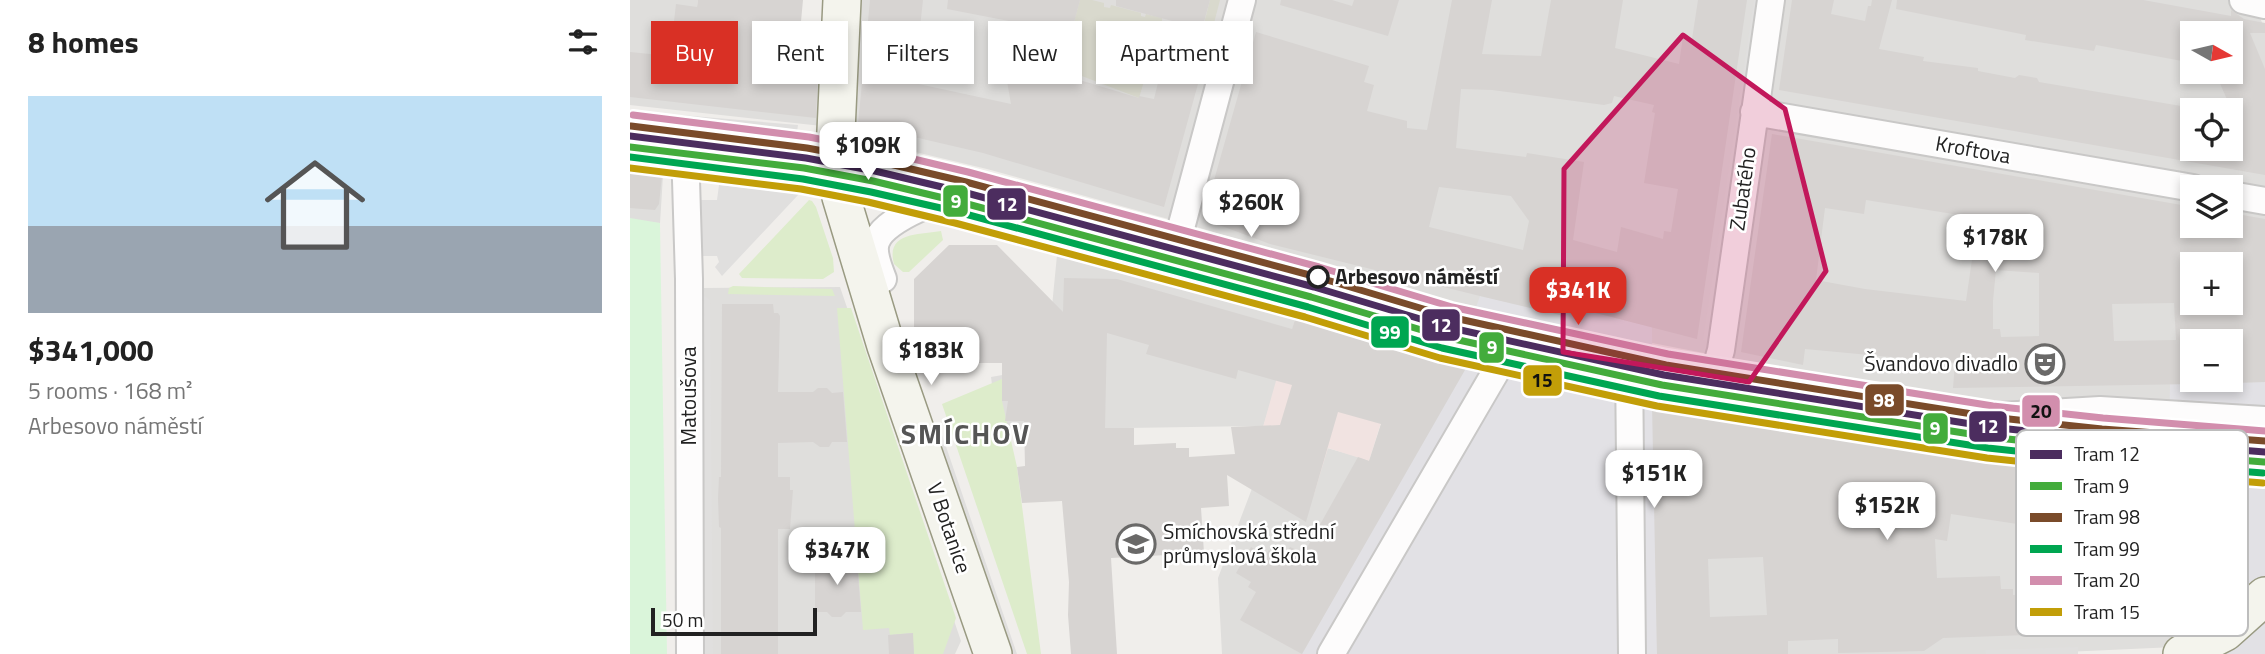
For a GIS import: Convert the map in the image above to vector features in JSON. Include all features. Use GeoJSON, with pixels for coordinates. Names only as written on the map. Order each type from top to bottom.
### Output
{"type":"FeatureCollection","features":[{"type":"Feature","properties":{"kind":"main road","name":"V Botanice"},"geometry":{"type":"LineString","coordinates":[[842,0],[835,159],[844,211],[886,346],[993,654]]}},
{"type":"Feature","properties":{"kind":"main road"},"geometry":{"type":"LineString","coordinates":[[2248,611],[2265,596]]}},
{"type":"Feature","properties":{"kind":"main road"},"geometry":{"type":"LineString","coordinates":[[2191,654],[2219,636]]}},
{"type":"Feature","properties":{"kind":"street"},"geometry":{"type":"LineString","coordinates":[[1177,243],[1242,0]]}},
{"type":"Feature","properties":{"kind":"street","name":"Zubatého"},"geometry":{"type":"LineString","coordinates":[[1713,378],[1721,350],[1772,0]]}},
{"type":"Feature","properties":{"kind":"street"},"geometry":{"type":"LineString","coordinates":[[2243,0],[2265,2]]}},
{"type":"Feature","properties":{"kind":"street","name":"Kroftova"},"geometry":{"type":"LineString","coordinates":[[1754,112],[2180,186]]}},
{"type":"Feature","properties":{"kind":"street"},"geometry":{"type":"LineString","coordinates":[[630,130],[835,159],[974,189],[1516,337],[1713,378],[1958,417],[2016,432]]}},
{"type":"Feature","properties":{"kind":"street","name":"Matoušova"},"geometry":{"type":"LineString","coordinates":[[688,138],[685,180],[689,306],[690,654]]}},
{"type":"Feature","properties":{"kind":"street"},"geometry":{"type":"LineString","coordinates":[[886,346],[888,299],[874,250],[877,239],[899,218],[974,189]]}},
{"type":"Feature","properties":{"kind":"street"},"geometry":{"type":"LineString","coordinates":[[2243,197],[2265,201]]}},
{"type":"Feature","properties":{"kind":"street"},"geometry":{"type":"LineString","coordinates":[[1331,654],[1516,337]]}},
{"type":"Feature","properties":{"kind":"street"},"geometry":{"type":"LineString","coordinates":[[1629,362],[1632,654]]}},
{"type":"Feature","properties":{"kind":"street"},"geometry":{"type":"LineString","coordinates":[[1958,417],[2100,410],[2265,420]]}},
{"type":"Feature","properties":{"kind":"street"},"geometry":{"type":"LineString","coordinates":[[2191,654],[2192,636]]}},
{"type":"Feature","properties":{"kind":"highlighted area"},"geometry":{"type":"Polygon","coordinates":[[[1683,35],[1785,109],[1826,271],[1749,382],[1563,352],[1564,169],[1683,35]]]}},
{"type":"Feature","properties":{"kind":"shaded area"},"geometry":{"type":"Polygon","coordinates":[[[630,0],[698,0],[696,21],[651,21],[651,84],[738,84],[738,43],[752,45],[752,84],[823,84],[822,126],[630,105],[630,0]]]}},
{"type":"Feature","properties":{"kind":"shaded area"},"geometry":{"type":"Polygon","coordinates":[[[861,0],[2253,0],[2265,30],[2265,403],[2091,399],[1983,407],[1461,306],[1190,225],[987,169],[848,136],[861,0]]]}},
{"type":"Feature","properties":{"kind":"shaded area"},"geometry":{"type":"Polygon","coordinates":[[[1080,0],[1104,3],[1104,7],[1110,8],[1111,5],[1141,13],[1141,16],[1145,17],[1146,14],[1162,18],[1162,21],[1096,21],[1096,81],[1082,76],[1082,21],[1074,21],[1080,0]]]}},
{"type":"Feature","properties":{"kind":"shaded area"},"geometry":{"type":"Polygon","coordinates":[[[1210,0],[1220,0],[1215,21],[1205,21],[1210,0]]]}},
{"type":"Feature","properties":{"kind":"shaded area"},"geometry":{"type":"Polygon","coordinates":[[[1754,0],[1768,0],[1717,342],[1703,340],[1754,0]]]}},
{"type":"Feature","properties":{"kind":"shaded area"},"geometry":{"type":"Polygon","coordinates":[[[1103,84],[1143,84],[1139,98],[1103,84]]]}},
{"type":"Feature","properties":{"kind":"shaded area"},"geometry":{"type":"Polygon","coordinates":[[[680,115],[798,125],[797,132],[679,122],[680,115]]]}},
{"type":"Feature","properties":{"kind":"shaded area"},"geometry":{"type":"Polygon","coordinates":[[[630,157],[664,160],[660,223],[630,222],[630,157]]]}},
{"type":"Feature","properties":{"kind":"shaded area"},"geometry":{"type":"Polygon","coordinates":[[[719,185],[799,194],[722,276],[715,267],[719,262],[717,256],[700,256],[701,200],[717,200],[719,185]]]}},
{"type":"Feature","properties":{"kind":"shaded area"},"geometry":{"type":"Polygon","coordinates":[[[970,217],[1048,238],[1047,230],[1278,294],[1282,306],[1268,311],[968,225],[970,217]]]}},
{"type":"Feature","properties":{"kind":"shaded area"},"geometry":{"type":"Polygon","coordinates":[[[1058,245],[1298,310],[1257,448],[1254,426],[998,430],[991,377],[1008,374],[1049,337],[1058,245]]]}},
{"type":"Feature","properties":{"kind":"shaded area"},"geometry":{"type":"Polygon","coordinates":[[[840,287],[961,641],[955,654],[709,654],[703,288],[840,287]]]}},
{"type":"Feature","properties":{"kind":"shaded area"},"geometry":{"type":"Polygon","coordinates":[[[696,290],[710,300],[713,654],[696,654],[696,290]]]}},
{"type":"Feature","properties":{"kind":"shaded area","name":"Arbesovo náměstí"},"geometry":{"type":"Polygon","coordinates":[[[1480,296],[1560,314],[1561,305],[1652,327],[1657,654],[1302,654],[1373,528],[1459,355],[1480,296]]]}},
{"type":"Feature","properties":{"kind":"shaded area"},"geometry":{"type":"Polygon","coordinates":[[[1303,301],[1410,331],[1369,461],[1328,448],[1314,494],[1257,448],[1285,349],[1303,301]]]}},
{"type":"Feature","properties":{"kind":"shaded area"},"geometry":{"type":"Polygon","coordinates":[[[1410,331],[1479,349],[1314,654],[1222,654],[1218,578],[1259,470],[1327,448],[1370,460],[1410,331]]]}},
{"type":"Feature","properties":{"kind":"shaded area"},"geometry":{"type":"Polygon","coordinates":[[[2243,382],[2265,382],[2265,654],[2188,654],[2172,636],[2248,636],[2248,430],[2169,430],[2170,384],[2180,384],[2180,392],[2243,392],[2243,382]]]}},
{"type":"Feature","properties":{"kind":"shaded area"},"geometry":{"type":"Polygon","coordinates":[[[1671,386],[2016,440],[2014,448],[1670,394],[1671,386]]]}},
{"type":"Feature","properties":{"kind":"shaded area"},"geometry":{"type":"Polygon","coordinates":[[[1642,392],[2016,448],[2016,636],[2175,636],[2175,647],[2023,654],[1647,654],[1642,392]]]}},
{"type":"Feature","properties":{"kind":"shaded area"},"geometry":{"type":"Polygon","coordinates":[[[940,429],[1017,654],[1008,654],[932,432],[940,429]]]}},
{"type":"Feature","properties":{"kind":"shaded area"},"geometry":{"type":"Polygon","coordinates":[[[2078,647],[2078,654],[1986,654],[1985,650],[2078,647]]]}},
{"type":"Feature","properties":{"kind":"green space"},"geometry":{"type":"Polygon","coordinates":[[[809,200],[816,207],[833,258],[834,272],[823,279],[742,278],[739,274],[809,200]]]}},
{"type":"Feature","properties":{"kind":"green space"},"geometry":{"type":"Polygon","coordinates":[[[630,218],[660,223],[667,654],[630,654],[630,218]]]}},
{"type":"Feature","properties":{"kind":"green space"},"geometry":{"type":"Polygon","coordinates":[[[941,231],[943,240],[909,272],[903,272],[894,264],[895,245],[900,240],[915,234],[941,231]]]}},
{"type":"Feature","properties":{"kind":"green space"},"geometry":{"type":"Polygon","coordinates":[[[729,288],[832,289],[835,296],[728,294],[729,288]]]}},
{"type":"Feature","properties":{"kind":"green space"},"geometry":{"type":"Polygon","coordinates":[[[837,308],[851,308],[956,618],[943,654],[914,654],[912,633],[890,635],[889,628],[863,630],[837,308]]]}},
{"type":"Feature","properties":{"kind":"green space"},"geometry":{"type":"Polygon","coordinates":[[[1002,379],[1002,401],[1017,467],[1041,654],[1027,654],[942,404],[1002,379]]]}},
{"type":"Feature","properties":{"kind":"building"},"geometry":{"type":"Polygon","coordinates":[[[698,0],[803,0],[801,21],[752,21],[752,84],[818,84],[816,118],[630,97],[630,52],[651,54],[651,84],[738,84],[738,21],[674,21],[676,4],[697,7],[698,0]]]}},
{"type":"Feature","properties":{"kind":"building"},"geometry":{"type":"Polygon","coordinates":[[[870,0],[923,0],[921,21],[868,21],[870,0]]]}},
{"type":"Feature","properties":{"kind":"building"},"geometry":{"type":"Polygon","coordinates":[[[948,0],[1080,0],[1074,21],[1009,21],[947,9],[948,0]]]}},
{"type":"Feature","properties":{"kind":"building"},"geometry":{"type":"Polygon","coordinates":[[[1116,0],[1210,0],[1204,21],[1172,21],[1116,6],[1116,0]]]}},
{"type":"Feature","properties":{"kind":"building"},"geometry":{"type":"Polygon","coordinates":[[[1281,0],[1332,0],[1352,6],[1354,0],[1399,0],[1388,36],[1280,5],[1281,0]]]}},
{"type":"Feature","properties":{"kind":"building"},"geometry":{"type":"Polygon","coordinates":[[[1452,0],[1492,0],[1482,54],[1541,56],[1551,0],[1623,0],[1615,48],[1679,64],[1683,37],[1692,39],[1698,0],[1747,0],[1697,339],[1561,304],[1560,315],[1480,296],[1270,244],[1203,219],[1241,84],[1253,84],[1253,43],[1256,32],[1369,66],[1364,82],[1374,85],[1367,111],[1407,121],[1407,128],[1427,130],[1452,0]],[[1461,89],[1456,148],[1526,157],[1527,153],[1584,162],[1573,240],[1617,252],[1621,227],[1663,239],[1664,231],[1671,232],[1678,189],[1644,183],[1654,105],[1614,96],[1612,103],[1604,105],[1492,90],[1461,89]],[[1439,187],[1429,227],[1523,250],[1529,221],[1511,196],[1439,187]]]}},
{"type":"Feature","properties":{"kind":"building"},"geometry":{"type":"Polygon","coordinates":[[[1792,0],[1834,0],[1831,14],[1865,21],[1872,0],[1892,0],[1879,49],[1924,57],[1923,61],[1978,68],[1978,71],[2015,78],[2019,75],[2037,78],[2039,82],[2180,106],[2180,160],[1779,90],[1792,0]]]}},
{"type":"Feature","properties":{"kind":"building"},"geometry":{"type":"Polygon","coordinates":[[[1897,0],[2143,0],[2231,16],[2231,10],[2244,19],[2265,23],[2265,33],[2250,33],[2265,69],[2265,175],[2185,161],[2243,161],[2243,98],[2226,98],[2220,84],[2244,84],[2244,21],[2180,21],[2180,61],[2096,45],[2094,51],[2025,40],[2026,35],[1896,9],[1897,0]]]}},
{"type":"Feature","properties":{"kind":"building"},"geometry":{"type":"Polygon","coordinates":[[[1082,81],[1139,98],[1154,99],[1158,84],[1198,84],[1164,207],[983,153],[858,124],[862,83],[919,84],[1011,104],[1008,84],[1082,84],[1082,81]]]}},
{"type":"Feature","properties":{"kind":"building"},"geometry":{"type":"Polygon","coordinates":[[[1772,134],[2180,205],[2180,238],[2243,238],[2243,215],[2265,219],[2265,382],[2243,383],[2243,329],[2180,329],[2180,384],[1953,388],[1955,363],[1805,349],[1803,365],[1741,352],[1772,134]],[[1866,200],[1864,214],[1825,208],[1816,280],[1865,289],[1966,301],[1978,218],[1866,200]],[[1996,270],[1993,329],[2000,329],[2001,337],[2039,336],[2039,273],[1996,270]],[[2174,303],[2112,304],[2114,341],[2176,340],[2174,303]]]}},
{"type":"Feature","properties":{"kind":"building"},"geometry":{"type":"Polygon","coordinates":[[[630,172],[662,176],[659,204],[655,210],[630,208],[630,172]]]}},
{"type":"Feature","properties":{"kind":"building"},"geometry":{"type":"Polygon","coordinates":[[[949,245],[997,245],[1063,312],[1064,278],[1117,279],[1292,329],[1298,310],[1342,320],[1459,355],[1465,370],[1302,654],[1240,620],[1256,592],[1248,587],[1251,582],[1236,573],[1251,547],[1265,556],[1269,550],[1283,559],[1290,547],[1304,553],[1358,457],[1369,461],[1381,424],[1338,412],[1306,522],[1227,475],[1229,506],[1201,508],[1204,553],[1111,558],[1117,654],[1071,654],[1069,582],[1062,501],[1022,503],[1017,467],[1025,466],[1024,421],[1005,421],[1008,401],[1002,401],[1002,363],[948,363],[914,328],[914,279],[949,245]],[[1107,333],[1105,428],[1134,428],[1134,445],[1176,443],[1176,448],[1189,448],[1189,457],[1235,454],[1231,427],[1280,425],[1292,385],[1238,370],[1236,379],[1146,354],[1149,345],[1107,333]]]}},
{"type":"Feature","properties":{"kind":"building"},"geometry":{"type":"Polygon","coordinates":[[[722,304],[773,304],[774,313],[780,316],[778,392],[813,392],[818,388],[827,388],[832,393],[843,392],[847,442],[832,442],[829,447],[820,447],[813,442],[778,443],[778,477],[790,477],[790,490],[793,490],[790,529],[778,529],[778,654],[721,654],[721,528],[718,498],[721,477],[722,304]]]}},
{"type":"Feature","properties":{"kind":"building"},"geometry":{"type":"Polygon","coordinates":[[[1652,404],[2016,461],[2016,524],[1951,514],[1947,541],[1935,539],[1937,578],[2000,576],[2001,589],[2013,589],[2013,595],[2016,595],[2016,635],[1943,638],[1924,651],[1838,653],[1838,639],[1788,641],[1788,654],[1657,654],[1652,404]],[[1763,557],[1708,559],[1710,617],[1767,615],[1763,557]]]}},
{"type":"Feature","properties":{"kind":"building"},"geometry":{"type":"Polygon","coordinates":[[[831,557],[857,562],[861,612],[846,612],[841,617],[832,617],[827,612],[815,612],[815,562],[827,562],[831,557]]]}},
{"type":"Feature","properties":{"kind":"building"},"geometry":{"type":"Polygon","coordinates":[[[913,633],[914,654],[889,654],[888,635],[913,633]]]}},
{"type":"Feature","properties":{"kind":"tram line","name":"20"},"geometry":{"type":"LineString","coordinates":[[633,115],[809,137],[880,151],[968,172],[1319,267],[1452,307],[1668,354],[1993,406],[2265,431]]}},
{"type":"Feature","properties":{"kind":"tram line","name":"98"},"geometry":{"type":"LineString","coordinates":[[631,126],[807,148],[877,161],[966,182],[1317,277],[1450,317],[1666,365],[1991,417],[2116,430]]}},
{"type":"Feature","properties":{"kind":"tram line","name":"12"},"geometry":{"type":"LineString","coordinates":[[630,136],[806,158],[875,171],[963,192],[1314,287],[1447,327],[1664,375],[2018,430]]}},
{"type":"Feature","properties":{"kind":"tram line","name":"9"},"geometry":{"type":"LineString","coordinates":[[630,147],[804,168],[873,181],[1311,297],[1445,337],[1662,385],[2016,440]]}},
{"type":"Feature","properties":{"kind":"tram line","name":"99"},"geometry":{"type":"LineString","coordinates":[[630,157],[803,179],[958,212],[1308,307],[1442,348],[1659,396],[2016,451]]}},
{"type":"Feature","properties":{"kind":"tram line","name":"15"},"geometry":{"type":"LineString","coordinates":[[630,168],[801,189],[868,202],[1305,317],[1440,358],[1657,406],[2016,461]]}},
{"type":"Feature","properties":{"kind":"tram line","name":"98"},"geometry":{"type":"LineString","coordinates":[[2248,440],[2265,441]]}},
{"type":"Feature","properties":{"kind":"tram line","name":"12"},"geometry":{"type":"LineString","coordinates":[[2248,451],[2265,452]]}},
{"type":"Feature","properties":{"kind":"tram line","name":"9"},"geometry":{"type":"LineString","coordinates":[[2248,461],[2264,462]]}},
{"type":"Feature","properties":{"kind":"tram line","name":"99"},"geometry":{"type":"LineString","coordinates":[[2248,472],[2263,473]]}},
{"type":"Feature","properties":{"kind":"tram line","name":"15"},"geometry":{"type":"LineString","coordinates":[[2248,482],[2263,483]]}},
{"type":"Feature","properties":{"kind":"place","name":"Arbesovo náměstí"},"geometry":{"type":"Point","coordinates":[1318,277]}},
{"type":"Feature","properties":{"kind":"place","name":"Švandovo divadlo"},"geometry":{"type":"Point","coordinates":[2045,364]}},
{"type":"Feature","properties":{"kind":"place","name":"Smíchovská střední průmyslová škola"},"geometry":{"type":"Point","coordinates":[1136,544]}},
{"type":"Feature","properties":{"kind":"district","name":"SMÍCHOV"},"geometry":{"type":"Point","coordinates":[966,434]}}]}
